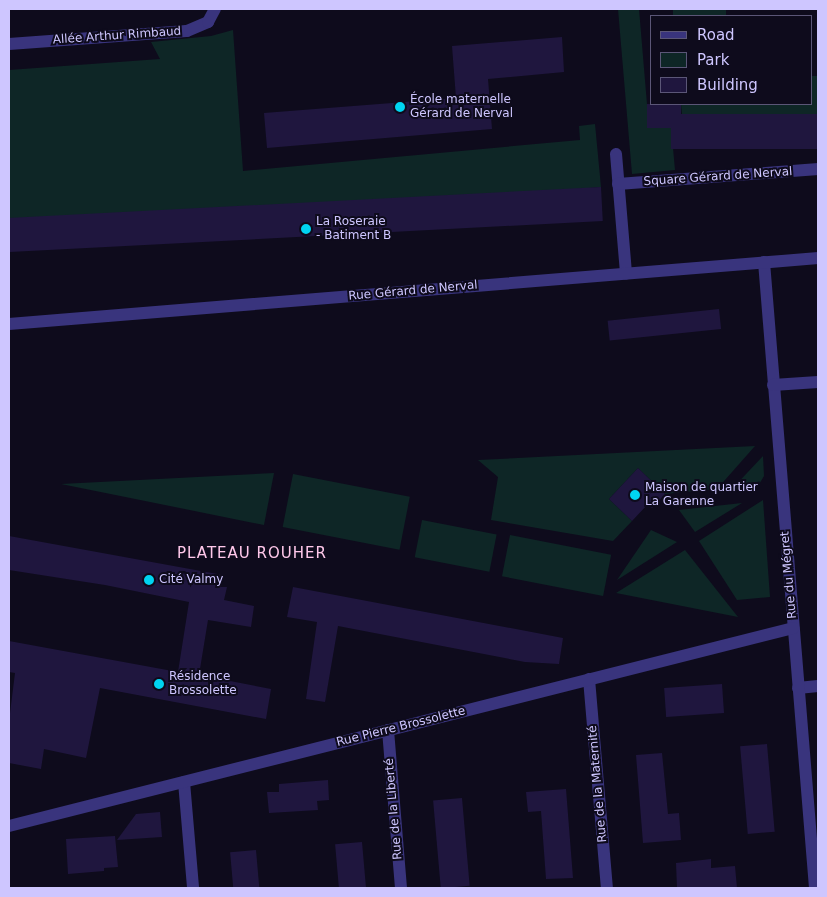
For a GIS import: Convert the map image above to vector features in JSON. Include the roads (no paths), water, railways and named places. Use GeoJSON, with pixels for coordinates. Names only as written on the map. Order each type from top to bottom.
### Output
{"type":"FeatureCollection","features":[{"type":"Feature","properties":{"kind":"street","name":"Allée Arthur Rimbaud"},"geometry":{"type":"LineString","coordinates":[[9,44],[187,31],[208,22],[215,9]]}},
{"type":"Feature","properties":{"kind":"street"},"geometry":{"type":"LineString","coordinates":[[616,154],[626,274]]}},
{"type":"Feature","properties":{"kind":"street","name":"Square Gérard de Nerval"},"geometry":{"type":"LineString","coordinates":[[618,184],[818,169]]}},
{"type":"Feature","properties":{"kind":"street","name":"Rue Gérard de Nerval"},"geometry":{"type":"LineString","coordinates":[[9,324],[818,258]]}},
{"type":"Feature","properties":{"kind":"street","name":"Rue du Mégret"},"geometry":{"type":"LineString","coordinates":[[764,262],[815,888]]}},
{"type":"Feature","properties":{"kind":"street"},"geometry":{"type":"LineString","coordinates":[[773,386],[818,382]]}},
{"type":"Feature","properties":{"kind":"street","name":"Rue Pierre Brossolette"},"geometry":{"type":"LineString","coordinates":[[9,826],[793,628]]}},
{"type":"Feature","properties":{"kind":"street","name":"Rue de la Maternité"},"geometry":{"type":"LineString","coordinates":[[589,680],[607,888]]}},
{"type":"Feature","properties":{"kind":"street"},"geometry":{"type":"LineString","coordinates":[[798,688],[818,686]]}},
{"type":"Feature","properties":{"kind":"street","name":"Rue de la Liberté"},"geometry":{"type":"LineString","coordinates":[[388,730],[401,888]]}},
{"type":"Feature","properties":{"kind":"street"},"geometry":{"type":"LineString","coordinates":[[184,782],[193,888]]}},
{"type":"Feature","properties":{"kind":"place","name":"École maternelle Gérard de Nerval"},"geometry":{"type":"Point","coordinates":[400,107]}},
{"type":"Feature","properties":{"kind":"place","name":"La Roseraie - Batiment B"},"geometry":{"type":"Point","coordinates":[306,229]}},
{"type":"Feature","properties":{"kind":"place","name":"Maison de quartier La Garenne"},"geometry":{"type":"Point","coordinates":[635,495]}},
{"type":"Feature","properties":{"kind":"place","name":"Cité Valmy"},"geometry":{"type":"Point","coordinates":[149,580]}},
{"type":"Feature","properties":{"kind":"place","name":"Résidence Brossolette"},"geometry":{"type":"Point","coordinates":[159,684]}},
{"type":"Feature","properties":{"kind":"district","name":"PLATEAU ROUHER"},"geometry":{"type":"Point","coordinates":[252,554]}}]}
